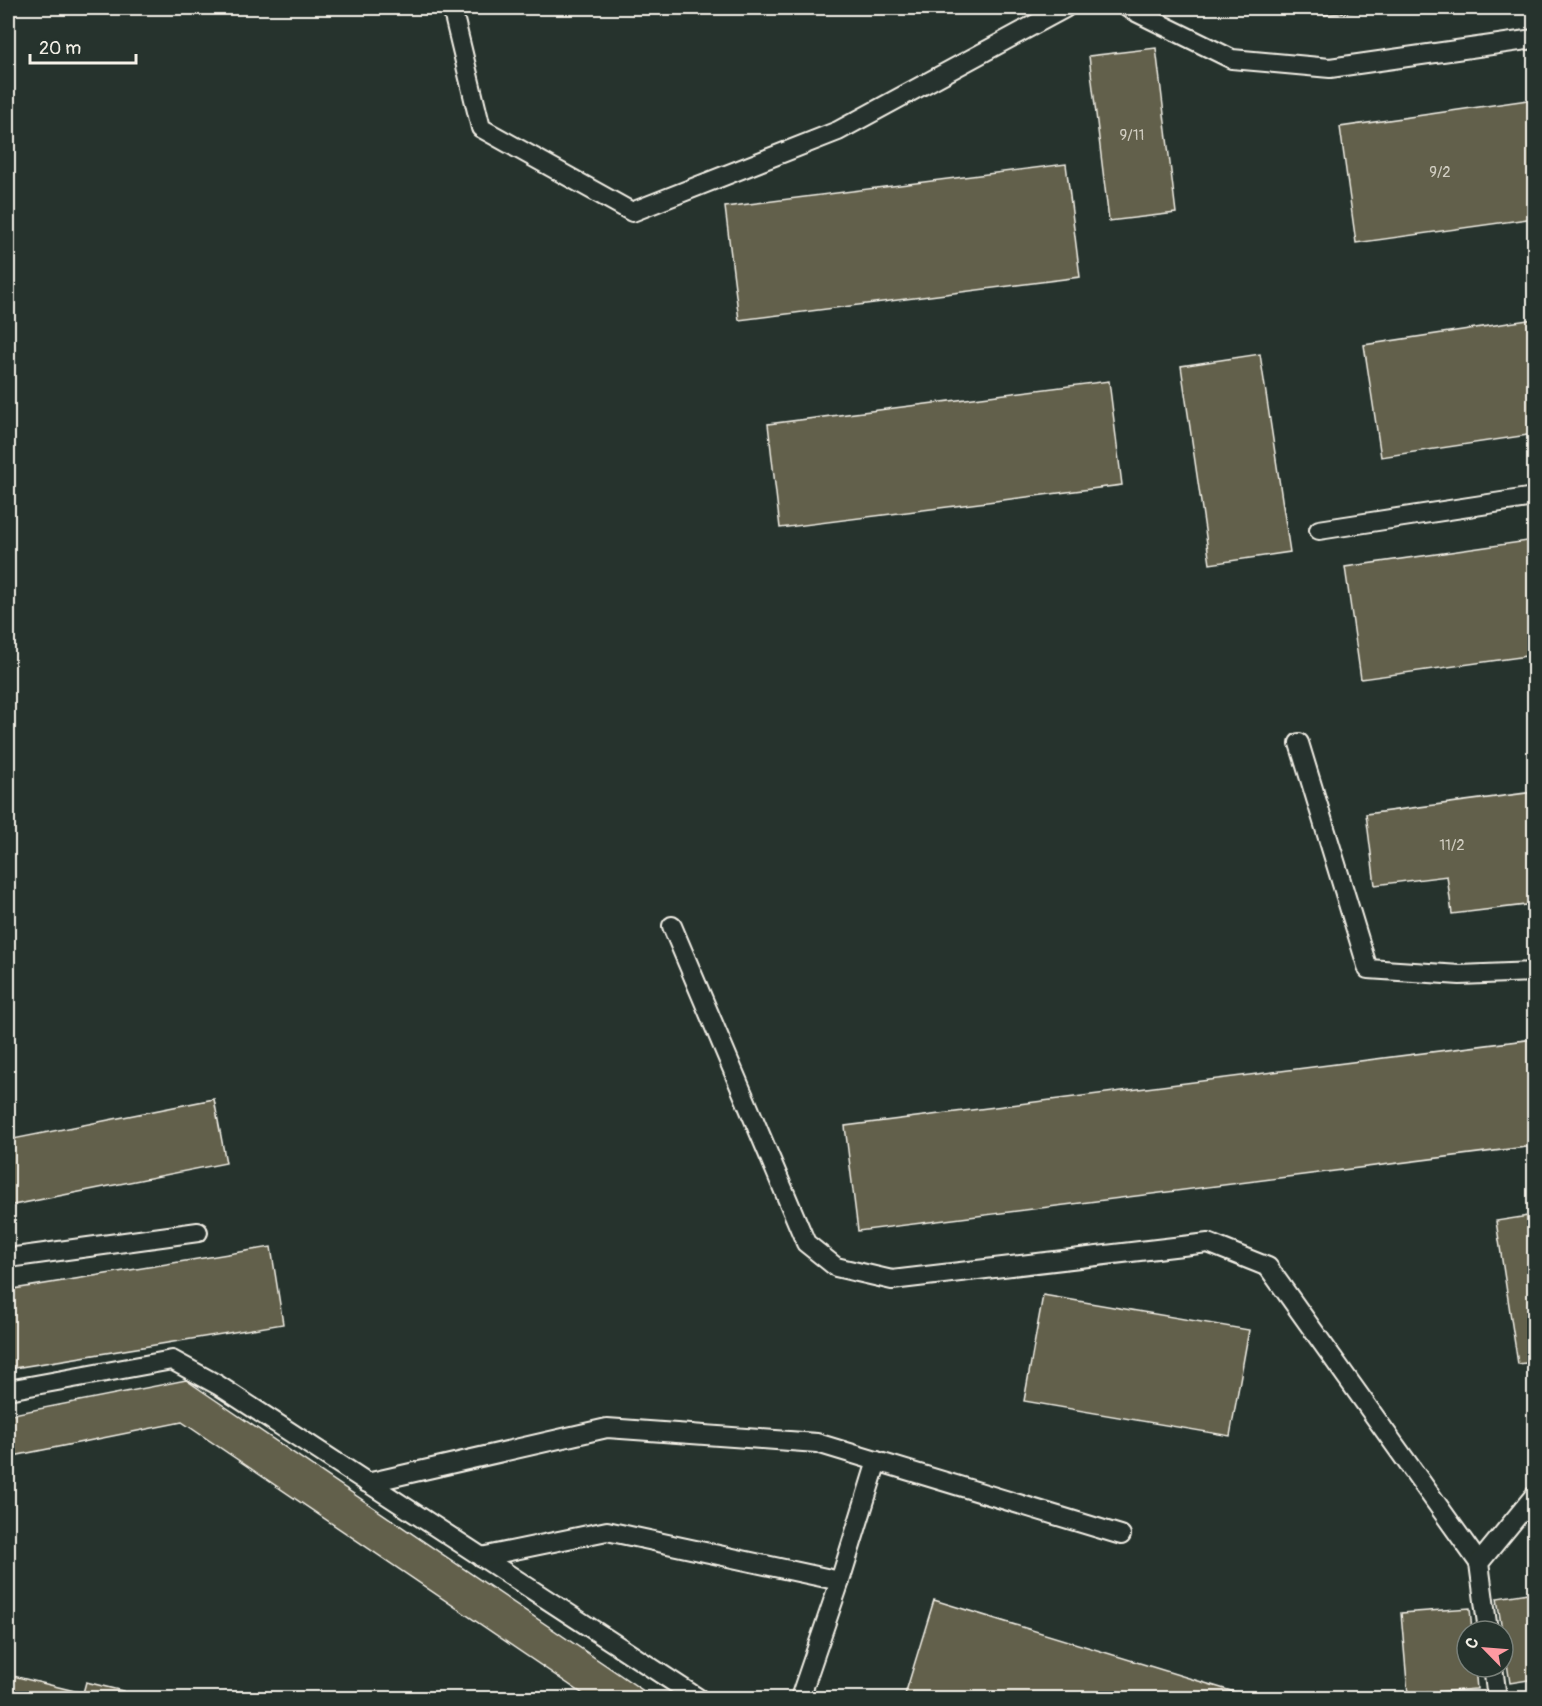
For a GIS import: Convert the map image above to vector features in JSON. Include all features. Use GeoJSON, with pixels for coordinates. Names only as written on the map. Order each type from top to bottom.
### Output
{"type":"FeatureCollection","features":[{"type":"Feature","properties":{"kind":"lane"},"geometry":{"type":"LineString","coordinates":[[452,8],[481,128],[632,212],[838,130],[1065,8]]}},
{"type":"Feature","properties":{"kind":"lane"},"geometry":{"type":"LineString","coordinates":[[1128,8],[1232,59],[1330,68],[1534,39]]}},
{"type":"Feature","properties":{"kind":"lane"},"geometry":{"type":"LineString","coordinates":[[1319,530],[1534,497]]}},
{"type":"Feature","properties":{"kind":"lane"},"geometry":{"type":"LineString","coordinates":[[1299,743],[1368,969],[1460,975],[1534,972]]}},
{"type":"Feature","properties":{"kind":"lane"},"geometry":{"type":"LineString","coordinates":[[672,926],[806,1243],[836,1268],[892,1280],[1208,1243],[1268,1267],[1479,1563],[1486,1619]]}},
{"type":"Feature","properties":{"kind":"lane"},"geometry":{"type":"LineString","coordinates":[[8,1258],[198,1232]]}},
{"type":"Feature","properties":{"kind":"lane"},"geometry":{"type":"LineString","coordinates":[[8,1390],[172,1360],[218,1385],[698,1698]]}},
{"type":"Feature","properties":{"kind":"lane"},"geometry":{"type":"LineString","coordinates":[[367,1483],[607,1428],[818,1443],[1121,1535]]}},
{"type":"Feature","properties":{"kind":"lane"},"geometry":{"type":"LineString","coordinates":[[800,1698],[840,1581],[877,1461]]}},
{"type":"Feature","properties":{"kind":"lane"},"geometry":{"type":"LineString","coordinates":[[1479,1563],[1534,1496]]}},
{"type":"Feature","properties":{"kind":"lane"},"geometry":{"type":"LineString","coordinates":[[481,1557],[607,1531],[840,1581]]}},
{"type":"Feature","properties":{"kind":"lane"},"geometry":{"type":"LineString","coordinates":[[1495,1679],[1497,1698]]}},
{"type":"Feature","properties":{"kind":"building"},"geometry":{"type":"Polygon","coordinates":[[[1323,8],[1383,8],[1324,15],[1323,8]]]}},
{"type":"Feature","properties":{"kind":"building"},"geometry":{"type":"Polygon","coordinates":[[[1156,48],[1176,213],[1109,221],[1089,56],[1156,48]]]}},
{"type":"Feature","properties":{"kind":"building"},"geometry":{"type":"Polygon","coordinates":[[[1534,99],[1534,218],[1356,243],[1340,127],[1534,99]]]}},
{"type":"Feature","properties":{"kind":"building"},"geometry":{"type":"Polygon","coordinates":[[[1066,164],[1080,277],[739,320],[725,207],[1066,164]]]}},
{"type":"Feature","properties":{"kind":"building"},"geometry":{"type":"Polygon","coordinates":[[[1534,319],[1534,434],[1381,457],[1364,345],[1534,319]]]}},
{"type":"Feature","properties":{"kind":"building"},"geometry":{"type":"Polygon","coordinates":[[[1260,354],[1290,552],[1210,564],[1181,366],[1260,354]]]}},
{"type":"Feature","properties":{"kind":"building"},"geometry":{"type":"Polygon","coordinates":[[[1109,381],[1122,485],[780,528],[768,424],[1109,381]]]}},
{"type":"Feature","properties":{"kind":"building"},"geometry":{"type":"Polygon","coordinates":[[[1534,540],[1534,655],[1361,679],[1345,567],[1534,540]]]}},
{"type":"Feature","properties":{"kind":"building"},"geometry":{"type":"Polygon","coordinates":[[[1534,792],[1534,904],[1452,914],[1447,876],[1375,885],[1366,814],[1534,792]]]}},
{"type":"Feature","properties":{"kind":"building"},"geometry":{"type":"Polygon","coordinates":[[[1534,1039],[1534,1146],[858,1231],[845,1126],[1534,1039]]]}},
{"type":"Feature","properties":{"kind":"building"},"geometry":{"type":"Polygon","coordinates":[[[214,1099],[226,1163],[8,1206],[8,1140],[214,1099]]]}},
{"type":"Feature","properties":{"kind":"building"},"geometry":{"type":"Polygon","coordinates":[[[1534,1215],[1534,1362],[1518,1364],[1496,1221],[1534,1215]]]}},
{"type":"Feature","properties":{"kind":"building"},"geometry":{"type":"Polygon","coordinates":[[[271,1247],[283,1324],[8,1369],[8,1290],[271,1247]]]}},
{"type":"Feature","properties":{"kind":"building"},"geometry":{"type":"Polygon","coordinates":[[[1043,1295],[1249,1330],[1230,1436],[1024,1401],[1043,1295]]]}},
{"type":"Feature","properties":{"kind":"building"},"geometry":{"type":"Polygon","coordinates":[[[186,1380],[654,1698],[589,1698],[182,1422],[8,1457],[8,1415],[186,1380]]]}},
{"type":"Feature","properties":{"kind":"building"},"geometry":{"type":"Polygon","coordinates":[[[1534,1592],[1534,1679],[1510,1683],[1509,1679],[1515,1679],[1515,1619],[1500,1619],[1497,1598],[1534,1592]]]}},
{"type":"Feature","properties":{"kind":"building"},"geometry":{"type":"Polygon","coordinates":[[[934,1600],[1254,1698],[904,1698],[934,1600]]]}},
{"type":"Feature","properties":{"kind":"building"},"geometry":{"type":"Polygon","coordinates":[[[1470,1608],[1471,1619],[1455,1619],[1455,1679],[1476,1679],[1477,1689],[1408,1694],[1401,1613],[1470,1608]]]}},
{"type":"Feature","properties":{"kind":"building"},"geometry":{"type":"Polygon","coordinates":[[[8,1662],[11,1662],[9,1675],[83,1693],[86,1682],[123,1691],[121,1698],[8,1698],[8,1662]]]}}]}
